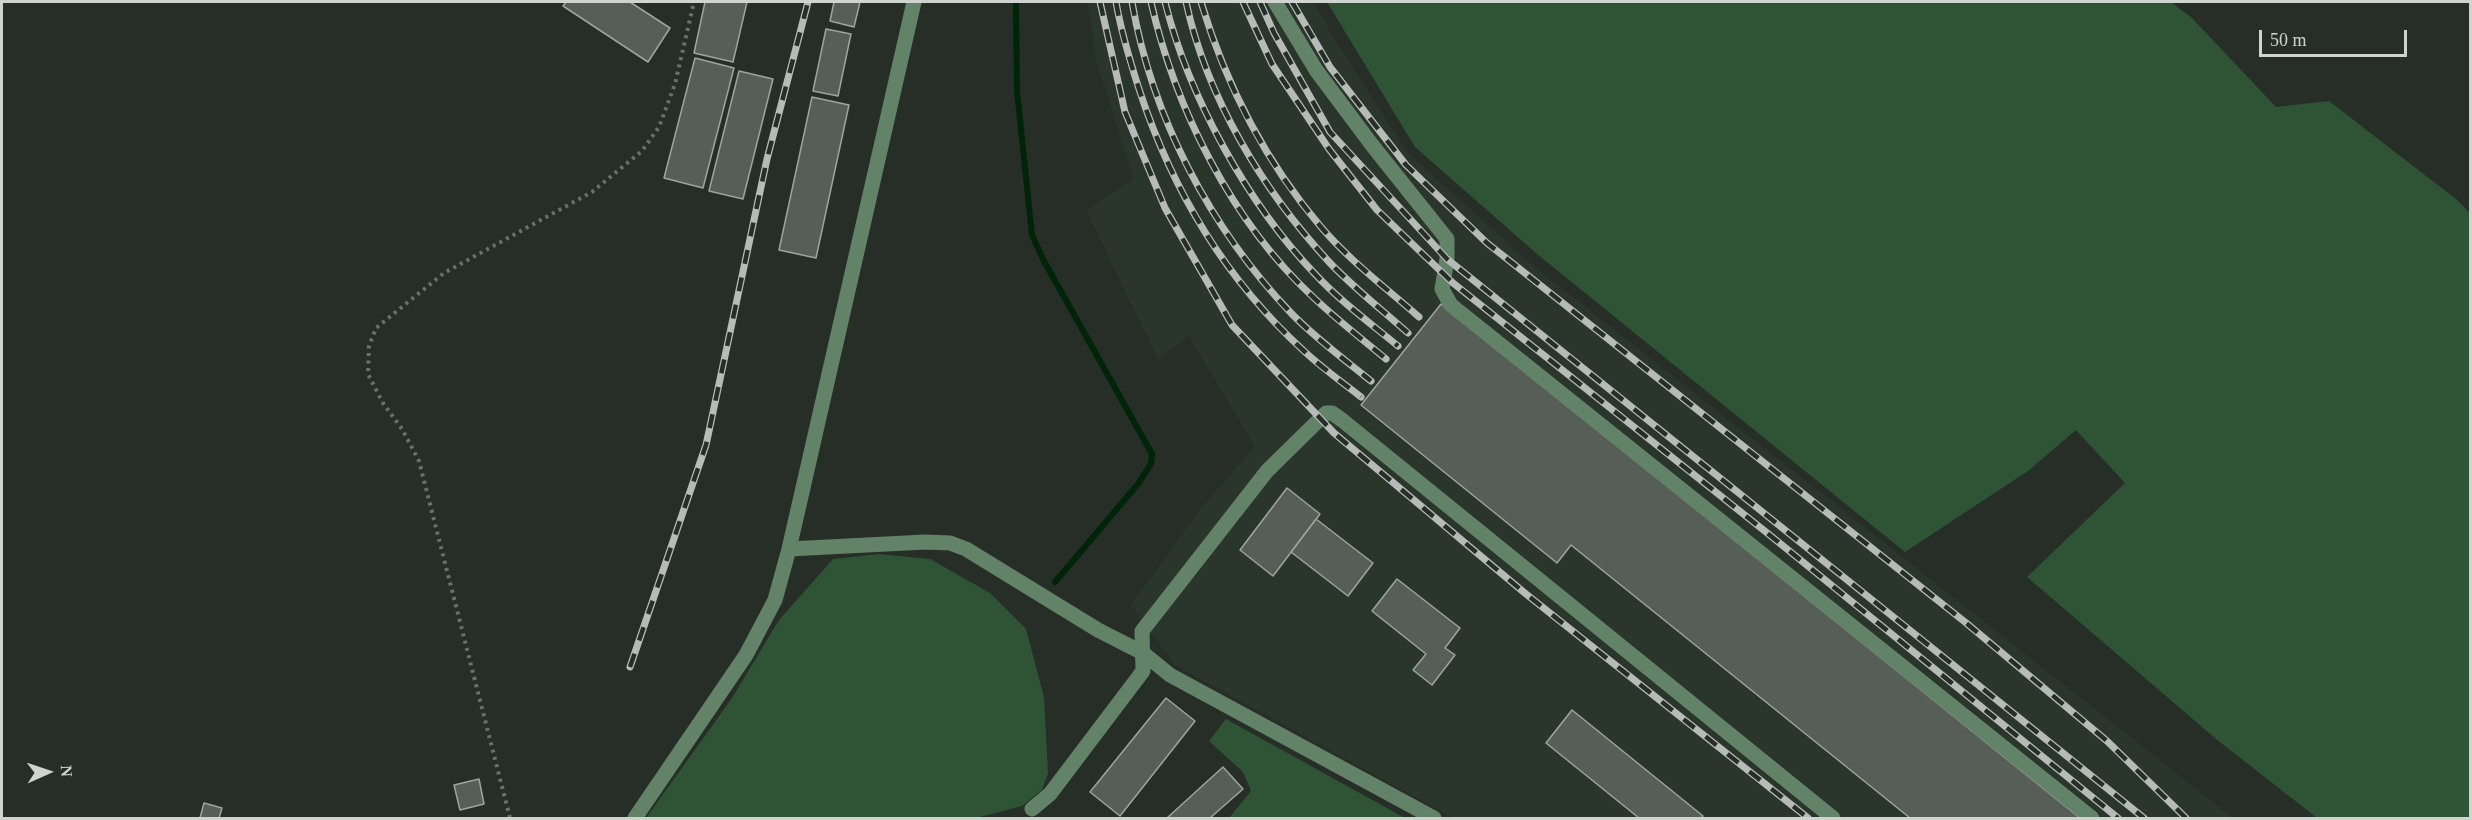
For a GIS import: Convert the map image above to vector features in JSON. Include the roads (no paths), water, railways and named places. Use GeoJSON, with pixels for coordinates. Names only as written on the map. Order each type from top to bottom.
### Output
{"type":"FeatureCollection","features":[{"type":"Feature","properties":{"kind":"street"},"geometry":{"type":"LineString","coordinates":[[635,819],[746,656],[775,600],[789,549],[914,2]]}},
{"type":"Feature","properties":{"kind":"street"},"geometry":{"type":"LineString","coordinates":[[1275,2],[1316,70],[1447,239],[1447,259],[1442,289],[1451,305],[2092,819]]}},
{"type":"Feature","properties":{"kind":"street"},"geometry":{"type":"LineString","coordinates":[[1032,809],[1050,794],[1143,671],[1142,631],[1267,471],[1326,413],[1332,413],[1833,819]]}},
{"type":"Feature","properties":{"kind":"street"},"geometry":{"type":"LineString","coordinates":[[789,549],[925,542],[950,543],[966,549],[1088,624],[1143,653],[1170,675],[1434,819]]}},
{"type":"Feature","properties":{"kind":"waterway"},"geometry":{"type":"LineString","coordinates":[[1016,2],[1017,91],[1032,235],[1044,261],[1152,454],[1151,464],[1138,484],[1055,582]]}},
{"type":"Feature","properties":{"kind":"railway"},"geometry":{"type":"LineString","coordinates":[[630,667],[706,445],[767,159],[808,2]]}},
{"type":"Feature","properties":{"kind":"railway"},"geometry":{"type":"LineString","coordinates":[[1100,2],[1125,112],[1165,208],[1232,325],[1334,433],[1526,594],[1808,818]]}},
{"type":"Feature","properties":{"kind":"railway"},"geometry":{"type":"LineString","coordinates":[[1116,2],[1129,57],[1152,126],[1185,198],[1205,231],[1226,264],[1276,324],[1311,357],[1361,397]]}},
{"type":"Feature","properties":{"kind":"railway"},"geometry":{"type":"LineString","coordinates":[[1132,2],[1141,45],[1154,87],[1170,129],[1210,208],[1235,245],[1291,313],[1371,381]]}},
{"type":"Feature","properties":{"kind":"railway"},"geometry":{"type":"LineString","coordinates":[[1151,2],[1175,82],[1191,122],[1232,199],[1284,267],[1322,305],[1386,359]]}},
{"type":"Feature","properties":{"kind":"railway"},"geometry":{"type":"LineString","coordinates":[[1165,2],[1189,75],[1205,111],[1244,182],[1266,215],[1290,246],[1325,284],[1355,312],[1398,346]]}},
{"type":"Feature","properties":{"kind":"railway"},"geometry":{"type":"LineString","coordinates":[[1186,2],[1195,38],[1223,108],[1261,174],[1305,235],[1330,263],[1408,333]]}},
{"type":"Feature","properties":{"kind":"railway"},"geometry":{"type":"LineString","coordinates":[[1201,2],[1222,63],[1235,92],[1249,121],[1282,175],[1332,239],[1419,317]]}},
{"type":"Feature","properties":{"kind":"railway"},"geometry":{"type":"LineString","coordinates":[[1243,2],[1272,64],[1329,149],[1377,210],[1453,283],[1766,532],[2118,818]]}},
{"type":"Feature","properties":{"kind":"railway"},"geometry":{"type":"LineString","coordinates":[[1260,2],[1274,33],[1330,132],[1447,259],[2144,818]]}},
{"type":"Feature","properties":{"kind":"railway"},"geometry":{"type":"LineString","coordinates":[[1292,2],[1330,67],[1406,165],[1487,243],[1965,622],[2107,741],[2186,818]]}}]}
